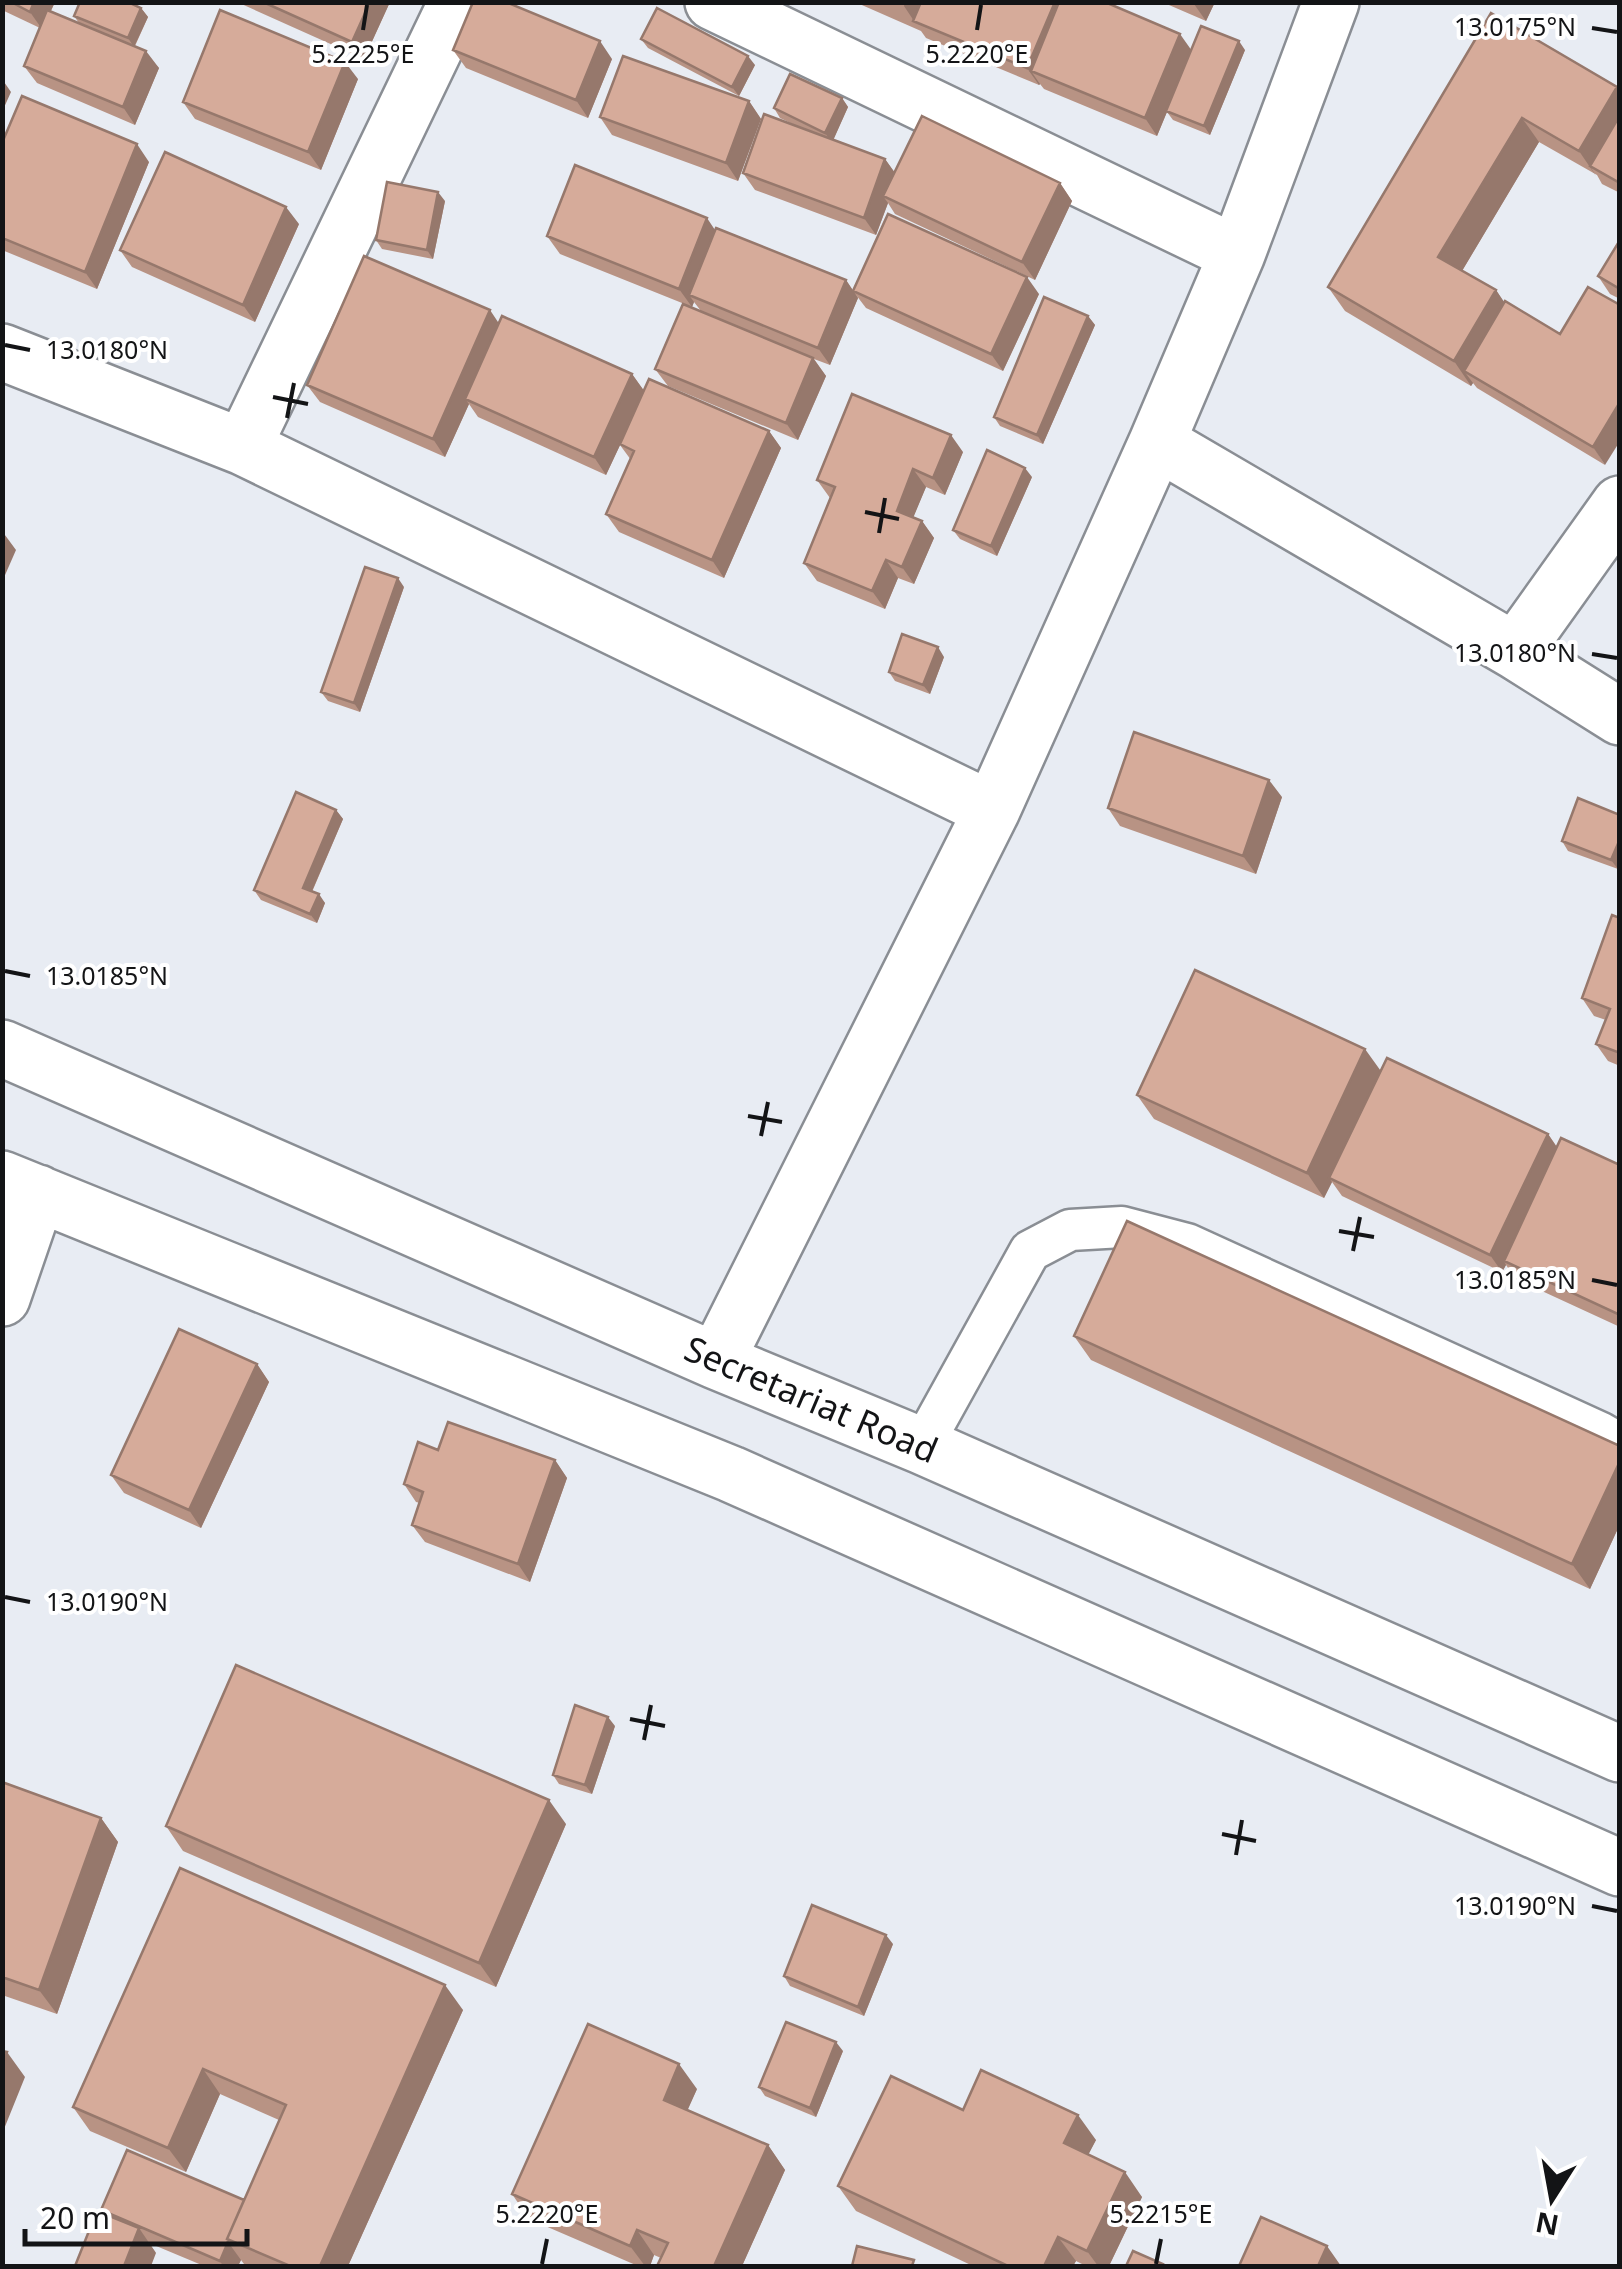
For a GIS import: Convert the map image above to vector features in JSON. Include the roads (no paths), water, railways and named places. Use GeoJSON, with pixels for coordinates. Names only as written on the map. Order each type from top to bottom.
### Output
{"type":"FeatureCollection","features":[{"type":"Feature","properties":{"kind":"street"},"geometry":{"type":"LineString","coordinates":[[244,446],[457,2]]}},
{"type":"Feature","properties":{"kind":"street"},"geometry":{"type":"LineString","coordinates":[[713,2],[1238,254]]}},
{"type":"Feature","properties":{"kind":"street"},"geometry":{"type":"LineString","coordinates":[[716,1361],[992,810],[1238,254],[1331,2]]}},
{"type":"Feature","properties":{"kind":"street"},"geometry":{"type":"LineString","coordinates":[[2,352],[244,446],[992,810]]}},
{"type":"Feature","properties":{"kind":"street"},"geometry":{"type":"LineString","coordinates":[[1156,442],[1515,651],[1620,718]]}},
{"type":"Feature","properties":{"kind":"street"},"geometry":{"type":"LineString","coordinates":[[1515,651],[1620,504]]}},
{"type":"Feature","properties":{"kind":"street","name":"Secretariat Road"},"geometry":{"type":"LineString","coordinates":[[2,1048],[716,1361],[922,1446],[1620,1754]]}},
{"type":"Feature","properties":{"kind":"street"},"geometry":{"type":"LineString","coordinates":[[2,1298],[20,1186],[731,1474],[1620,1868]]}},
{"type":"Feature","properties":{"kind":"lane"},"geometry":{"type":"LineString","coordinates":[[922,1446],[1030,1251],[1070,1230],[1122,1227],[1188,1244],[1620,1444]]}}]}
